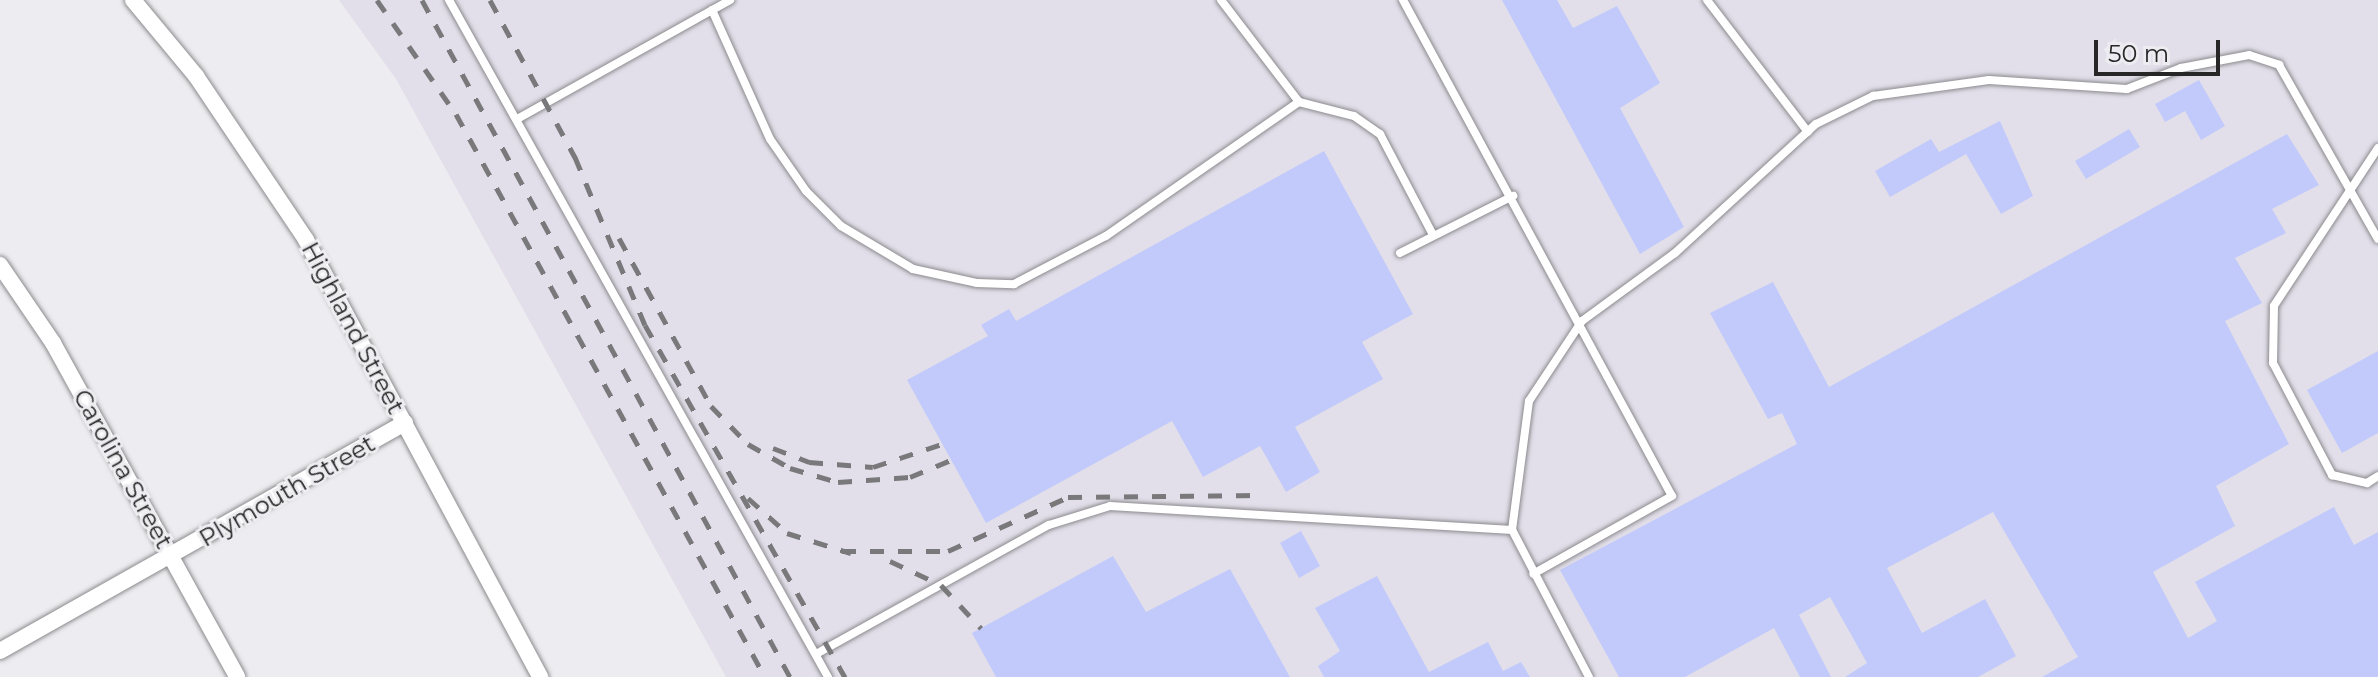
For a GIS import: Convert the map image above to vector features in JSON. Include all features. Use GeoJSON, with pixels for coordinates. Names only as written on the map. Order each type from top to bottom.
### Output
{"type":"FeatureCollection","features":[{"type":"Feature","properties":{"kind":"street","name":"Highland Street"},"geometry":{"type":"LineString","coordinates":[[133,0],[267,178],[405,423],[540,677]]}},
{"type":"Feature","properties":{"kind":"street","name":"Carolina Street"},"geometry":{"type":"LineString","coordinates":[[0,265],[53,343],[237,677]]}},
{"type":"Feature","properties":{"kind":"street","name":"Plymouth Street"},"geometry":{"type":"LineString","coordinates":[[0,651],[172,557],[405,423]]}},
{"type":"Feature","properties":{"kind":"lane"},"geometry":{"type":"LineString","coordinates":[[449,0],[519,118],[828,677]]}},
{"type":"Feature","properties":{"kind":"lane"},"geometry":{"type":"LineString","coordinates":[[519,118],[730,0]]}},
{"type":"Feature","properties":{"kind":"lane"},"geometry":{"type":"LineString","coordinates":[[1221,0],[1299,102],[1354,116],[1380,134],[1433,235]]}},
{"type":"Feature","properties":{"kind":"lane"},"geometry":{"type":"LineString","coordinates":[[1403,0],[1582,321],[1672,496],[1533,574]]}},
{"type":"Feature","properties":{"kind":"lane"},"geometry":{"type":"LineString","coordinates":[[1707,0],[1808,132]]}},
{"type":"Feature","properties":{"kind":"lane"},"geometry":{"type":"LineString","coordinates":[[712,10],[770,139],[806,191],[841,226],[913,269],[977,283],[1014,284],[1106,236],[1299,102]]}},
{"type":"Feature","properties":{"kind":"lane"},"geometry":{"type":"LineString","coordinates":[[1589,677],[1512,530],[1529,401],[1582,321],[1675,253],[1808,132],[1873,96],[1989,80],[2127,89],[2181,68],[2249,55],[2279,65],[2378,239]]}},
{"type":"Feature","properties":{"kind":"lane"},"geometry":{"type":"LineString","coordinates":[[2378,148],[2274,306],[2273,363],[2332,475],[2367,483],[2378,476]]}},
{"type":"Feature","properties":{"kind":"lane"},"geometry":{"type":"LineString","coordinates":[[1400,253],[1513,196]]}},
{"type":"Feature","properties":{"kind":"lane"},"geometry":{"type":"LineString","coordinates":[[816,654],[1049,525],[1110,506],[1512,530]]}},
{"type":"Feature","properties":{"kind":"shaded area"},"geometry":{"type":"Polygon","coordinates":[[[339,0],[2378,0],[2378,677],[726,677],[396,79],[339,0]]]}},
{"type":"Feature","properties":{"kind":"building"},"geometry":{"type":"Polygon","coordinates":[[[1502,0],[1557,0],[1573,28],[1617,6],[1660,83],[1620,108],[1684,227],[1640,254],[1502,0]]]}},
{"type":"Feature","properties":{"kind":"building"},"geometry":{"type":"Polygon","coordinates":[[[2199,80],[2225,126],[2201,140],[2185,111],[2165,122],[2155,104],[2199,80]]]}},
{"type":"Feature","properties":{"kind":"building"},"geometry":{"type":"Polygon","coordinates":[[[2000,121],[2033,196],[2001,214],[1966,154],[1890,197],[1875,171],[1931,139],[1939,152],[2000,121]]]}},
{"type":"Feature","properties":{"kind":"building"},"geometry":{"type":"Polygon","coordinates":[[[2129,129],[2140,147],[2086,179],[2075,161],[2129,129]]]}},
{"type":"Feature","properties":{"kind":"building"},"geometry":{"type":"Polygon","coordinates":[[[2287,134],[2319,185],[2272,209],[2286,233],[2235,258],[2262,303],[2225,321],[2289,444],[2216,486],[2235,526],[2153,572],[2188,638],[2217,621],[2195,582],[2334,507],[2354,545],[2378,532],[2378,677],[2042,677],[2078,657],[1993,512],[1887,568],[1922,633],[1985,599],[2016,656],[1978,677],[1845,677],[1867,663],[1830,597],[1799,615],[1831,677],[1800,677],[1774,628],[1685,677],[1619,677],[1560,570],[1797,444],[1782,413],[1768,419],[1710,313],[1773,282],[1829,387],[2287,134]]]}},
{"type":"Feature","properties":{"kind":"building"},"geometry":{"type":"Polygon","coordinates":[[[1324,151],[1413,314],[1362,342],[1383,379],[1295,427],[1320,472],[1286,492],[1260,446],[1203,477],[1172,421],[986,523],[907,380],[988,336],[981,325],[1009,309],[1016,321],[1324,151]]]}},
{"type":"Feature","properties":{"kind":"building"},"geometry":{"type":"Polygon","coordinates":[[[2378,351],[2378,433],[2342,453],[2307,390],[2378,351]]]}},
{"type":"Feature","properties":{"kind":"building"},"geometry":{"type":"Polygon","coordinates":[[[1301,531],[1320,566],[1299,578],[1280,543],[1301,531]]]}},
{"type":"Feature","properties":{"kind":"building"},"geometry":{"type":"Polygon","coordinates":[[[1113,556],[1146,612],[1230,569],[1290,677],[996,677],[972,633],[1113,556]]]}},
{"type":"Feature","properties":{"kind":"building"},"geometry":{"type":"Polygon","coordinates":[[[1377,576],[1429,672],[1488,642],[1503,671],[1521,662],[1530,677],[1324,677],[1318,666],[1340,651],[1315,608],[1377,576]]]}},
{"type":"Feature","properties":{"kind":"railway"},"geometry":{"type":"LineString","coordinates":[[377,0],[456,114],[765,677]]}},
{"type":"Feature","properties":{"kind":"railway"},"geometry":{"type":"LineString","coordinates":[[422,0],[790,677]]}},
{"type":"Feature","properties":{"kind":"railway"},"geometry":{"type":"LineString","coordinates":[[490,0],[575,157],[645,325],[845,677]]}},
{"type":"Feature","properties":{"kind":"railway"},"geometry":{"type":"LineString","coordinates":[[619,238],[711,406],[748,444],[790,468],[838,482],[910,477],[951,460]]}},
{"type":"Feature","properties":{"kind":"railway"},"geometry":{"type":"LineString","coordinates":[[773,448],[809,462],[873,467],[942,444]]}},
{"type":"Feature","properties":{"kind":"railway"},"geometry":{"type":"LineString","coordinates":[[842,551],[948,551],[1068,497],[1263,495]]}},
{"type":"Feature","properties":{"kind":"railway"},"geometry":{"type":"LineString","coordinates":[[748,498],[787,533],[851,553]]}},
{"type":"Feature","properties":{"kind":"railway"},"geometry":{"type":"LineString","coordinates":[[890,561],[941,585],[981,628]]}}]}
